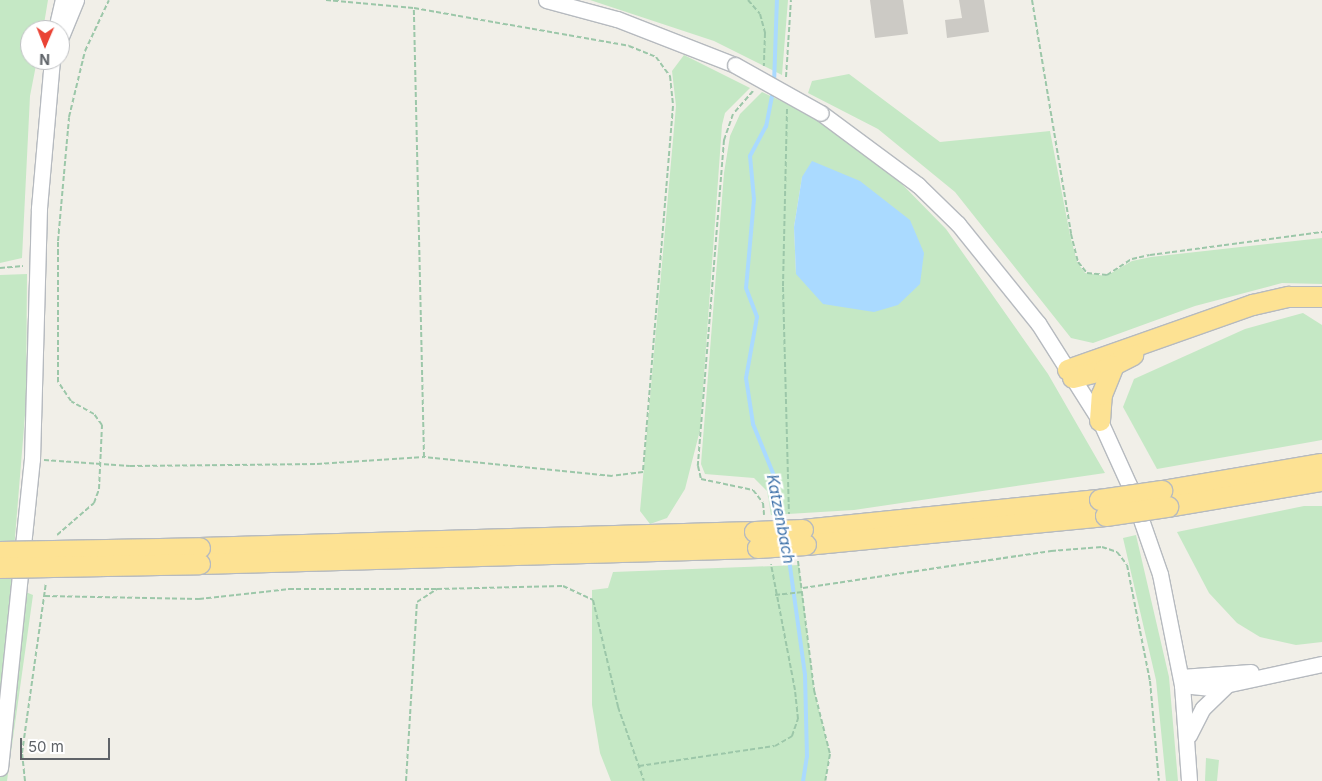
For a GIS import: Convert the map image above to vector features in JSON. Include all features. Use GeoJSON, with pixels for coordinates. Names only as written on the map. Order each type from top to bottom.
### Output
{"type":"FeatureCollection","features":[{"type":"Feature","properties":{"kind":"highway"},"geometry":{"type":"LineString","coordinates":[[1071,374],[1253,305],[1289,297],[1322,297]]}},
{"type":"Feature","properties":{"kind":"highway"},"geometry":{"type":"LineString","coordinates":[[1289,297],[1322,306]]}},
{"type":"Feature","properties":{"kind":"highway"},"geometry":{"type":"LineString","coordinates":[[1071,374],[1114,366],[1154,343]]}},
{"type":"Feature","properties":{"kind":"highway"},"geometry":{"type":"LineString","coordinates":[[1100,421],[1102,395],[1114,366]]}},
{"type":"Feature","properties":{"kind":"highway"},"geometry":{"type":"LineString","coordinates":[[1296,478],[1322,453]]}},
{"type":"Feature","properties":{"kind":"highway"},"geometry":{"type":"LineString","coordinates":[[1296,478],[1322,464]]}},
{"type":"Feature","properties":{"kind":"highway"},"geometry":{"type":"LineString","coordinates":[[1296,478],[1322,488]]}},
{"type":"Feature","properties":{"kind":"highway"},"geometry":{"type":"LineString","coordinates":[[0,568],[200,556],[762,540],[1103,508],[1296,478],[1322,481]]}},
{"type":"Feature","properties":{"kind":"highway"},"geometry":{"type":"LineString","coordinates":[[0,552],[200,556]]}},
{"type":"Feature","properties":{"kind":"main road"},"geometry":{"type":"LineString","coordinates":[[58,20],[63,0]]}},
{"type":"Feature","properties":{"kind":"main road"},"geometry":{"type":"LineString","coordinates":[[68,20],[76,0]]}},
{"type":"Feature","properties":{"kind":"main road"},"geometry":{"type":"LineString","coordinates":[[546,0],[661,34],[735,65],[821,113],[918,185],[958,224],[1032,315],[1071,374],[1100,421],[1129,485],[1160,574],[1181,681],[1188,736],[1189,781]]}},
{"type":"Feature","properties":{"kind":"main road"},"geometry":{"type":"LineString","coordinates":[[0,768],[32,459],[38,208],[51,70]]}},
{"type":"Feature","properties":{"kind":"main road"},"geometry":{"type":"LineString","coordinates":[[1181,681],[1273,672],[1322,664]]}},
{"type":"Feature","properties":{"kind":"main road"},"geometry":{"type":"LineString","coordinates":[[1181,681],[1229,684],[1273,672]]}},
{"type":"Feature","properties":{"kind":"main road"},"geometry":{"type":"LineString","coordinates":[[1188,736],[1202,708],[1229,684]]}},
{"type":"Feature","properties":{"kind":"path"},"geometry":{"type":"LineString","coordinates":[[54,539],[63,525],[94,503],[101,461],[99,418],[71,401],[58,382],[58,240],[69,118],[85,51],[109,0]]}},
{"type":"Feature","properties":{"kind":"path"},"geometry":{"type":"LineString","coordinates":[[32,459],[101,461],[130,466],[317,464],[424,457],[612,476],[643,472],[673,106],[670,76],[656,57],[629,46],[414,8],[326,0]]}},
{"type":"Feature","properties":{"kind":"path"},"geometry":{"type":"LineString","coordinates":[[748,0],[752,3],[765,32],[763,70]]}},
{"type":"Feature","properties":{"kind":"path"},"geometry":{"type":"LineString","coordinates":[[752,3],[755,0]]}},
{"type":"Feature","properties":{"kind":"path"},"geometry":{"type":"LineString","coordinates":[[786,79],[791,0]]}},
{"type":"Feature","properties":{"kind":"path"},"geometry":{"type":"LineString","coordinates":[[1032,0],[1071,234],[1078,262],[1087,273],[1106,275],[1132,260],[1150,255],[1322,232]]}},
{"type":"Feature","properties":{"kind":"path"},"geometry":{"type":"LineString","coordinates":[[414,8],[424,457]]}},
{"type":"Feature","properties":{"kind":"path"},"geometry":{"type":"LineString","coordinates":[[639,766],[775,746],[792,736],[798,719],[795,690],[762,540],[763,503],[753,490],[701,479],[698,466],[724,140],[733,114],[755,86]]}},
{"type":"Feature","properties":{"kind":"path"},"geometry":{"type":"LineString","coordinates":[[787,98],[783,287],[803,590],[814,690],[830,754],[825,781]]}},
{"type":"Feature","properties":{"kind":"path"},"geometry":{"type":"LineString","coordinates":[[774,595],[1051,551],[1102,547],[1118,552],[1127,565],[1150,681],[1159,781]]}},
{"type":"Feature","properties":{"kind":"path"},"geometry":{"type":"LineString","coordinates":[[25,781],[22,753],[47,577]]}},
{"type":"Feature","properties":{"kind":"path"},"geometry":{"type":"LineString","coordinates":[[44,596],[198,599],[289,589],[436,589],[563,586],[593,600],[618,707],[644,781]]}},
{"type":"Feature","properties":{"kind":"path"},"geometry":{"type":"LineString","coordinates":[[406,781],[417,602],[436,589]]}},
{"type":"Feature","properties":{"kind":"green space"},"geometry":{"type":"Polygon","coordinates":[[[0,0],[48,0],[45,20],[20,20],[20,70],[35,70],[30,96],[22,258],[0,263],[0,0]]]}},
{"type":"Feature","properties":{"kind":"green space"},"geometry":{"type":"Polygon","coordinates":[[[590,0],[788,0],[782,75],[714,41],[590,0]]]}},
{"type":"Feature","properties":{"kind":"green space"},"geometry":{"type":"Polygon","coordinates":[[[684,55],[750,88],[725,113],[722,125],[700,430],[685,489],[667,518],[650,524],[640,511],[676,106],[672,71],[684,55]]]}},
{"type":"Feature","properties":{"kind":"green space"},"geometry":{"type":"Polygon","coordinates":[[[849,74],[940,142],[1050,131],[1070,235],[1077,262],[1085,273],[1106,276],[1132,261],[1151,257],[1322,238],[1322,284],[1282,283],[1195,306],[1093,343],[1071,338],[955,192],[878,129],[808,93],[812,81],[849,74]]]}},
{"type":"Feature","properties":{"kind":"green space"},"geometry":{"type":"Polygon","coordinates":[[[762,92],[811,115],[893,175],[946,229],[1048,374],[1105,473],[854,510],[771,515],[767,491],[754,478],[705,474],[701,464],[724,173],[730,136],[740,114],[762,92]],[[802,177],[794,227],[796,274],[802,177]]]}},
{"type":"Feature","properties":{"kind":"green space"},"geometry":{"type":"Polygon","coordinates":[[[27,274],[26,403],[11,586],[33,595],[7,781],[0,781],[0,275],[27,274]]]}},
{"type":"Feature","properties":{"kind":"green space"},"geometry":{"type":"Polygon","coordinates":[[[1303,313],[1322,325],[1322,440],[1157,469],[1123,407],[1134,379],[1245,329],[1303,313]]]}},
{"type":"Feature","properties":{"kind":"green space"},"geometry":{"type":"Polygon","coordinates":[[[1304,506],[1322,506],[1322,642],[1296,645],[1260,637],[1237,623],[1209,593],[1177,532],[1304,506]]]}},
{"type":"Feature","properties":{"kind":"green space"},"geometry":{"type":"Polygon","coordinates":[[[1136,535],[1169,677],[1178,781],[1166,781],[1156,680],[1123,538],[1136,535]]]}},
{"type":"Feature","properties":{"kind":"green space"},"geometry":{"type":"Polygon","coordinates":[[[799,565],[814,690],[830,754],[825,781],[611,781],[600,753],[592,705],[592,590],[608,588],[613,572],[799,565]]]}},
{"type":"Feature","properties":{"kind":"green space"},"geometry":{"type":"Polygon","coordinates":[[[1206,758],[1219,760],[1217,781],[1205,781],[1206,758]]]}},
{"type":"Feature","properties":{"kind":"water"},"geometry":{"type":"Polygon","coordinates":[[[812,161],[860,181],[910,220],[924,253],[920,284],[898,305],[874,312],[823,304],[796,274],[794,227],[802,177],[812,161]]]}},
{"type":"Feature","properties":{"kind":"building"},"geometry":{"type":"Polygon","coordinates":[[[870,0],[903,0],[908,34],[875,38],[870,0]]]}},
{"type":"Feature","properties":{"kind":"building"},"geometry":{"type":"Polygon","coordinates":[[[959,0],[984,0],[989,32],[947,38],[945,20],[962,18],[959,0]]]}},
{"type":"Feature","properties":{"kind":"waterway","name":"Katzenbach"},"geometry":{"type":"LineString","coordinates":[[774,84],[777,0]]}},
{"type":"Feature","properties":{"kind":"waterway","name":"Katzenbach"},"geometry":{"type":"LineString","coordinates":[[773,91],[766,126],[750,156],[754,199],[746,288],[757,317],[746,378],[753,424],[777,483],[784,526]]}},
{"type":"Feature","properties":{"kind":"waterway","name":"Katzenbach"},"geometry":{"type":"LineString","coordinates":[[788,552],[805,675],[807,756],[803,781]]}}]}
